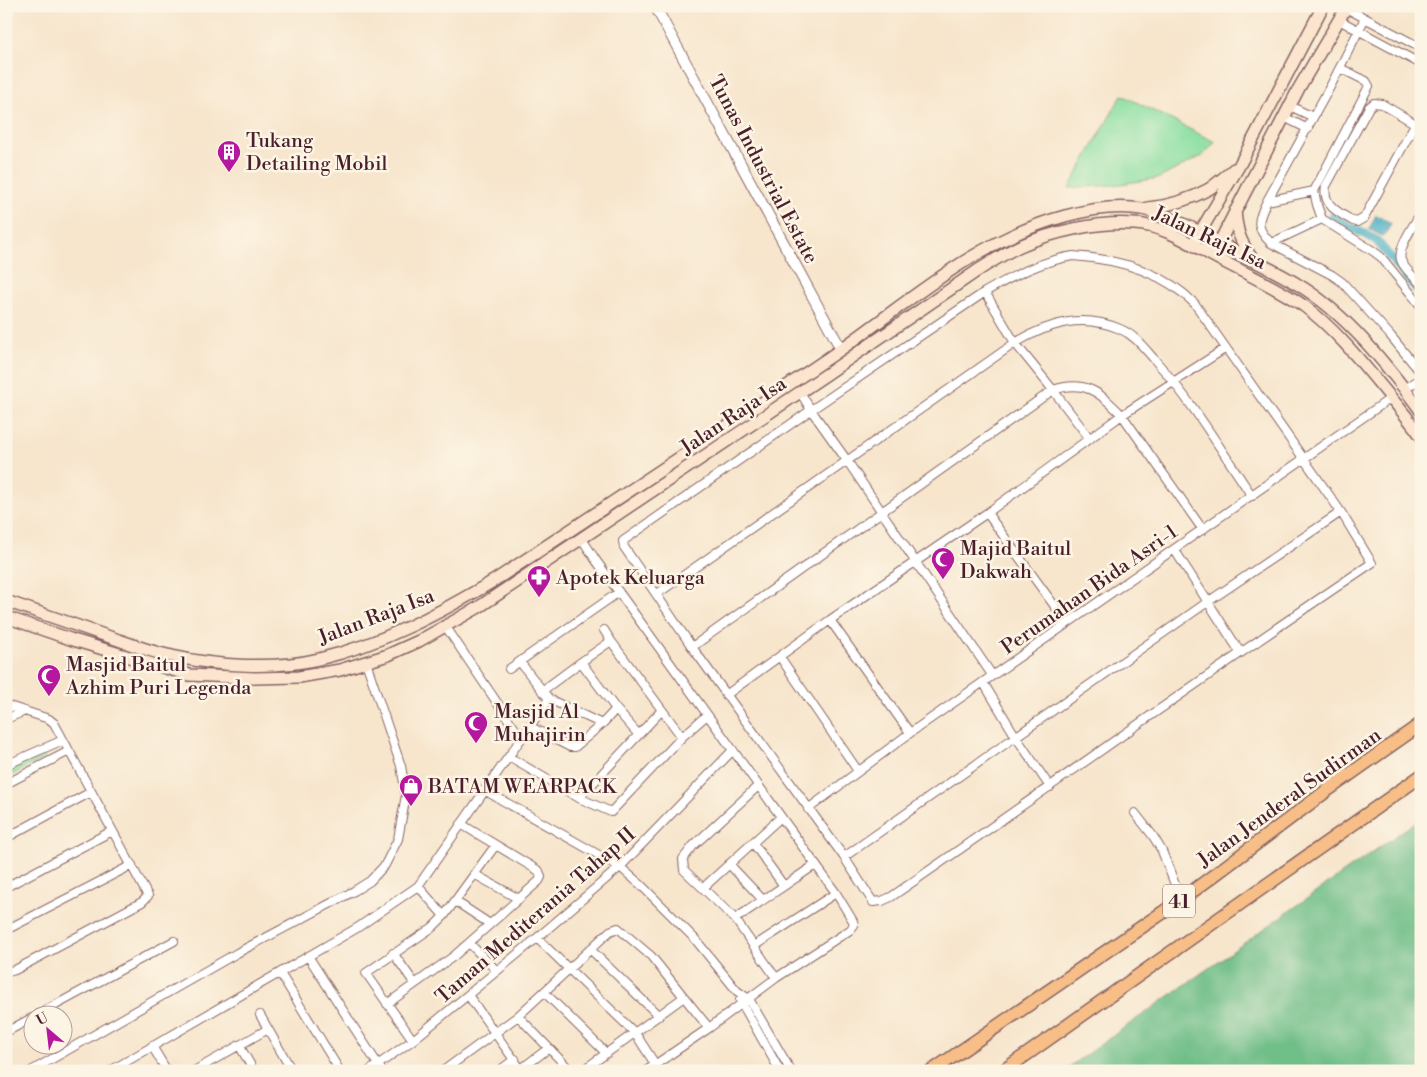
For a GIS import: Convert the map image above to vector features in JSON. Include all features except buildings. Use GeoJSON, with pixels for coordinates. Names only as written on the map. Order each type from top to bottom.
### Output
{"type":"FeatureCollection","features":[{"type":"Feature","properties":{"kind":"highway"},"geometry":{"type":"LineString","coordinates":[[1384,750],[1421,716]]}},
{"type":"Feature","properties":{"kind":"highway","name":"Jalan Jenderal Sudirman"},"geometry":{"type":"LineString","coordinates":[[932,1071],[1181,900],[1329,789],[1421,724]]}},
{"type":"Feature","properties":{"kind":"highway","name":"41"},"geometry":{"type":"LineString","coordinates":[[1002,1071],[1421,776]]}},
{"type":"Feature","properties":{"kind":"main road"},"geometry":{"type":"LineString","coordinates":[[1193,245],[1239,166],[1323,6]]}},
{"type":"Feature","properties":{"kind":"main road"},"geometry":{"type":"LineString","coordinates":[[1212,256],[1284,117],[1346,7]]}},
{"type":"Feature","properties":{"kind":"main road"},"geometry":{"type":"LineString","coordinates":[[1141,209],[1161,207],[1209,189],[1239,166]]}},
{"type":"Feature","properties":{"kind":"main road","name":"Jalan Raja Isa"},"geometry":{"type":"LineString","coordinates":[[6,601],[147,650],[170,656],[223,664],[294,663],[318,659],[358,648],[446,610],[495,580],[841,349],[892,310],[962,263],[1005,238],[1030,227],[1078,212],[1124,208],[1141,209],[1166,216],[1298,284],[1336,312],[1352,327],[1421,410]]}},
{"type":"Feature","properties":{"kind":"main road"},"geometry":{"type":"LineString","coordinates":[[1236,210],[1237,230],[1244,246],[1254,261]]}},
{"type":"Feature","properties":{"kind":"main road","name":"Jalan Raja Isa"},"geometry":{"type":"LineString","coordinates":[[6,617],[70,639],[188,675],[270,678],[321,674],[388,655],[446,627],[479,607],[848,360],[977,271],[1020,246],[1037,240],[1084,228],[1111,224],[1136,224],[1156,228],[1193,245],[1286,294],[1332,329],[1421,436]]}},
{"type":"Feature","properties":{"kind":"main road"},"geometry":{"type":"LineString","coordinates":[[841,349],[848,360]]}},
{"type":"Feature","properties":{"kind":"main road"},"geometry":{"type":"LineString","coordinates":[[270,664],[270,678]]}},
{"type":"Feature","properties":{"kind":"street","name":"Tunas Industrial Estate"},"geometry":{"type":"LineString","coordinates":[[655,6],[841,349]]}},
{"type":"Feature","properties":{"kind":"street"},"geometry":{"type":"LineString","coordinates":[[1346,7],[1421,48]]}},
{"type":"Feature","properties":{"kind":"street"},"geometry":{"type":"LineString","coordinates":[[1365,18],[1308,129],[1267,201],[1258,224],[1263,236],[1271,243],[1342,282],[1390,335],[1421,373]]}},
{"type":"Feature","properties":{"kind":"street"},"geometry":{"type":"LineString","coordinates":[[1339,20],[1421,64]]}},
{"type":"Feature","properties":{"kind":"street"},"geometry":{"type":"LineString","coordinates":[[1394,50],[1402,38]]}},
{"type":"Feature","properties":{"kind":"street"},"geometry":{"type":"LineString","coordinates":[[1340,68],[1366,80],[1368,86],[1314,191],[1317,205],[1322,219],[1381,257],[1421,306]]}},
{"type":"Feature","properties":{"kind":"street"},"geometry":{"type":"LineString","coordinates":[[1374,103],[1382,104],[1418,126],[1366,215],[1357,222],[1333,209],[1326,196],[1326,186],[1369,106],[1374,103]]}},
{"type":"Feature","properties":{"kind":"street"},"geometry":{"type":"LineString","coordinates":[[1290,106],[1313,117]]}},
{"type":"Feature","properties":{"kind":"street"},"geometry":{"type":"LineString","coordinates":[[1284,117],[1308,129]]}},
{"type":"Feature","properties":{"kind":"street"},"geometry":{"type":"LineString","coordinates":[[1267,201],[1314,191]]}},
{"type":"Feature","properties":{"kind":"street"},"geometry":{"type":"LineString","coordinates":[[1421,213],[1400,255],[1404,266],[1421,284]]}},
{"type":"Feature","properties":{"kind":"street"},"geometry":{"type":"LineString","coordinates":[[1271,243],[1322,219]]}},
{"type":"Feature","properties":{"kind":"street"},"geometry":{"type":"LineString","coordinates":[[1073,256],[1098,258],[1125,264],[1168,281],[1195,304],[1226,348],[1341,512],[1372,560],[1372,563],[1240,652],[1050,787],[882,902],[873,902],[844,857],[692,647],[624,547],[624,539],[985,292],[1006,280],[1057,258],[1073,256]]}},
{"type":"Feature","properties":{"kind":"street"},"geometry":{"type":"LineString","coordinates":[[985,292],[1015,343],[1090,439]]}},
{"type":"Feature","properties":{"kind":"street"},"geometry":{"type":"LineString","coordinates":[[657,594],[848,462],[1015,343],[1035,331],[1068,321],[1089,321],[1107,324],[1122,330],[1136,339],[1174,381],[1252,496]]}},
{"type":"Feature","properties":{"kind":"street"},"geometry":{"type":"LineString","coordinates":[[726,695],[830,620],[987,513],[1122,415],[1226,348]]}},
{"type":"Feature","properties":{"kind":"street"},"geometry":{"type":"LineString","coordinates":[[1405,389],[1421,378]]}},
{"type":"Feature","properties":{"kind":"street"},"geometry":{"type":"LineString","coordinates":[[692,647],[1053,390],[1082,386],[1092,389],[1106,399],[1122,415],[1203,530]]}},
{"type":"Feature","properties":{"kind":"street"},"geometry":{"type":"LineString","coordinates":[[800,392],[992,675]]}},
{"type":"Feature","properties":{"kind":"street","name":"Perumahan Bida Asri-1"},"geometry":{"type":"LineString","coordinates":[[808,809],[992,675],[1391,398]]}},
{"type":"Feature","properties":{"kind":"street"},"geometry":{"type":"LineString","coordinates":[[844,857],[1341,512]]}},
{"type":"Feature","properties":{"kind":"street"},"geometry":{"type":"LineString","coordinates":[[987,513],[1067,623]]}},
{"type":"Feature","properties":{"kind":"street"},"geometry":{"type":"LineString","coordinates":[[582,538],[836,893],[853,921],[853,928],[776,978],[709,1028],[646,1071]]}},
{"type":"Feature","properties":{"kind":"street"},"geometry":{"type":"LineString","coordinates":[[1174,549],[1240,652]]}},
{"type":"Feature","properties":{"kind":"street"},"geometry":{"type":"LineString","coordinates":[[509,669],[619,592]]}},
{"type":"Feature","properties":{"kind":"street"},"geometry":{"type":"LineString","coordinates":[[830,620],[910,733]]}},
{"type":"Feature","properties":{"kind":"street"},"geometry":{"type":"LineString","coordinates":[[446,627],[521,738]]}},
{"type":"Feature","properties":{"kind":"street"},"geometry":{"type":"LineString","coordinates":[[604,630],[682,738]]}},
{"type":"Feature","properties":{"kind":"street"},"geometry":{"type":"LineString","coordinates":[[542,691],[611,641]]}},
{"type":"Feature","properties":{"kind":"street"},"geometry":{"type":"LineString","coordinates":[[780,657],[858,771]]}},
{"type":"Feature","properties":{"kind":"street"},"geometry":{"type":"LineString","coordinates":[[31,1071],[237,953],[354,891],[370,881],[382,870],[398,839],[406,795],[405,780],[366,662]]}},
{"type":"Feature","properties":{"kind":"street"},"geometry":{"type":"LineString","coordinates":[[520,662],[549,699],[602,724]]}},
{"type":"Feature","properties":{"kind":"street"},"geometry":{"type":"LineString","coordinates":[[581,662],[638,734]]}},
{"type":"Feature","properties":{"kind":"street"},"geometry":{"type":"LineString","coordinates":[[983,682],[1016,737],[1050,787]]}},
{"type":"Feature","properties":{"kind":"street"},"geometry":{"type":"LineString","coordinates":[[110,1071],[120,1068],[152,1046],[357,928],[418,886],[549,699]]}},
{"type":"Feature","properties":{"kind":"street"},"geometry":{"type":"LineString","coordinates":[[6,705],[51,720],[148,894],[146,900],[15,970],[6,972]]}},
{"type":"Feature","properties":{"kind":"street"},"geometry":{"type":"LineString","coordinates":[[529,726],[573,748],[580,745],[616,708]]}},
{"type":"Feature","properties":{"kind":"street"},"geometry":{"type":"LineString","coordinates":[[579,798],[662,710]]}},
{"type":"Feature","properties":{"kind":"street"},"geometry":{"type":"LineString","coordinates":[[6,719],[25,711]]}},
{"type":"Feature","properties":{"kind":"street"},"geometry":{"type":"LineString","coordinates":[[509,757],[579,798],[608,812],[613,812],[682,738],[707,715]]}},
{"type":"Feature","properties":{"kind":"street"},"geometry":{"type":"LineString","coordinates":[[6,764],[63,740]]}},
{"type":"Feature","properties":{"kind":"street","name":"Taman Mediterania Tahap II"},"geometry":{"type":"LineString","coordinates":[[369,1071],[380,1068],[620,867],[733,750]]}},
{"type":"Feature","properties":{"kind":"street"},"geometry":{"type":"LineString","coordinates":[[6,784],[69,751]]}},
{"type":"Feature","properties":{"kind":"street"},"geometry":{"type":"LineString","coordinates":[[758,786],[693,846],[683,859],[684,870],[735,919],[776,978]]}},
{"type":"Feature","properties":{"kind":"street"},"geometry":{"type":"LineString","coordinates":[[484,790],[620,867],[695,939],[737,991],[749,999],[791,1071]]}},
{"type":"Feature","properties":{"kind":"street"},"geometry":{"type":"LineString","coordinates":[[6,838],[91,792]]}},
{"type":"Feature","properties":{"kind":"street"},"geometry":{"type":"LineString","coordinates":[[1135,813],[1162,851],[1181,900]]}},
{"type":"Feature","properties":{"kind":"street"},"geometry":{"type":"LineString","coordinates":[[703,888],[781,817]]}},
{"type":"Feature","properties":{"kind":"street"},"geometry":{"type":"LineString","coordinates":[[387,1004],[469,943],[539,881],[541,877],[539,871],[461,824]]}},
{"type":"Feature","properties":{"kind":"street"},"geometry":{"type":"LineString","coordinates":[[6,887],[112,831]]}},
{"type":"Feature","properties":{"kind":"street"},"geometry":{"type":"LineString","coordinates":[[752,843],[784,886]]}},
{"type":"Feature","properties":{"kind":"street"},"geometry":{"type":"LineString","coordinates":[[413,1040],[366,973],[433,926],[444,916],[495,846]]}},
{"type":"Feature","properties":{"kind":"street"},"geometry":{"type":"LineString","coordinates":[[729,864],[763,900]]}},
{"type":"Feature","properties":{"kind":"street"},"geometry":{"type":"LineString","coordinates":[[6,930],[132,865]]}},
{"type":"Feature","properties":{"kind":"street"},"geometry":{"type":"LineString","coordinates":[[735,919],[815,865]]}},
{"type":"Feature","properties":{"kind":"street"},"geometry":{"type":"LineString","coordinates":[[474,874],[519,899]]}},
{"type":"Feature","properties":{"kind":"street"},"geometry":{"type":"LineString","coordinates":[[418,886],[444,916]]}},
{"type":"Feature","properties":{"kind":"street"},"geometry":{"type":"LineString","coordinates":[[754,946],[836,893]]}},
{"type":"Feature","properties":{"kind":"street"},"geometry":{"type":"LineString","coordinates":[[455,902],[490,924]]}},
{"type":"Feature","properties":{"kind":"street"},"geometry":{"type":"LineString","coordinates":[[443,1071],[518,1016],[615,928],[622,930],[651,956],[709,1028]]}},
{"type":"Feature","properties":{"kind":"street"},"geometry":{"type":"LineString","coordinates":[[537,938],[635,1033],[655,1064]]}},
{"type":"Feature","properties":{"kind":"street"},"geometry":{"type":"LineString","coordinates":[[57,1004],[174,941]]}},
{"type":"Feature","properties":{"kind":"street"},"geometry":{"type":"LineString","coordinates":[[469,943],[497,971]]}},
{"type":"Feature","properties":{"kind":"street"},"geometry":{"type":"LineString","coordinates":[[590,949],[659,1016]]}},
{"type":"Feature","properties":{"kind":"street"},"geometry":{"type":"LineString","coordinates":[[393,953],[414,984]]}},
{"type":"Feature","properties":{"kind":"street"},"geometry":{"type":"LineString","coordinates":[[308,956],[380,1068]]}},
{"type":"Feature","properties":{"kind":"street"},"geometry":{"type":"LineString","coordinates":[[280,973],[340,1071]]}},
{"type":"Feature","properties":{"kind":"street"},"geometry":{"type":"LineString","coordinates":[[737,991],[741,1004],[780,1071]]}},
{"type":"Feature","properties":{"kind":"street"},"geometry":{"type":"LineString","coordinates":[[544,992],[606,1053]]}},
{"type":"Feature","properties":{"kind":"street"},"geometry":{"type":"LineString","coordinates":[[468,995],[522,1070],[549,1048]]}},
{"type":"Feature","properties":{"kind":"street"},"geometry":{"type":"LineString","coordinates":[[582,1071],[684,997]]}},
{"type":"Feature","properties":{"kind":"street"},"geometry":{"type":"LineString","coordinates":[[260,1015],[292,1071]]}},
{"type":"Feature","properties":{"kind":"street"},"geometry":{"type":"LineString","coordinates":[[518,1016],[572,1071]]}},
{"type":"Feature","properties":{"kind":"street"},"geometry":{"type":"LineString","coordinates":[[6,1032],[22,1023]]}},
{"type":"Feature","properties":{"kind":"street"},"geometry":{"type":"LineString","coordinates":[[758,1033],[766,1028]]}},
{"type":"Feature","properties":{"kind":"street"},"geometry":{"type":"LineString","coordinates":[[194,1071],[208,1067],[239,1045],[268,1029]]}},
{"type":"Feature","properties":{"kind":"street"},"geometry":{"type":"LineString","coordinates":[[239,1045],[254,1071]]}},
{"type":"Feature","properties":{"kind":"street"},"geometry":{"type":"LineString","coordinates":[[152,1046],[168,1071]]}},
{"type":"Feature","properties":{"kind":"street"},"geometry":{"type":"LineString","coordinates":[[499,1071],[515,1059]]}},
{"type":"Feature","properties":{"kind":"green space"},"geometry":{"type":"Polygon","coordinates":[[[1122,95],[1215,142],[1202,156],[1159,178],[1114,185],[1069,188],[1122,95]]]}},
{"type":"Feature","properties":{"kind":"green space"},"geometry":{"type":"Polygon","coordinates":[[[41,751],[45,758],[6,778],[6,766],[41,751]]]}},
{"type":"Feature","properties":{"kind":"green space"},"geometry":{"type":"Polygon","coordinates":[[[1421,818],[1421,1071],[1063,1071],[1421,818]]]}},
{"type":"Feature","properties":{"kind":"water"},"geometry":{"type":"Polygon","coordinates":[[[1376,215],[1391,223],[1384,237],[1369,229],[1376,215]]]}},
{"type":"Feature","properties":{"kind":"waterway"},"geometry":{"type":"LineString","coordinates":[[1331,217],[1376,240],[1421,294]]}},
{"type":"Feature","properties":{"kind":"place","name":"Tukang Detailing Mobil"},"geometry":{"type":"Point","coordinates":[229,173]}},
{"type":"Feature","properties":{"kind":"place","name":"Majid Baitul Dakwah"},"geometry":{"type":"Point","coordinates":[943,580]}},
{"type":"Feature","properties":{"kind":"place","name":"Apotek Keluarga"},"geometry":{"type":"Point","coordinates":[539,598]}},
{"type":"Feature","properties":{"kind":"place","name":"Masjid Baitul Azhim Puri Legenda"},"geometry":{"type":"Point","coordinates":[49,697]}},
{"type":"Feature","properties":{"kind":"place","name":"Masjid Al Muhajirin"},"geometry":{"type":"Point","coordinates":[476,744]}},
{"type":"Feature","properties":{"kind":"place","name":"BATAM WEARPACK"},"geometry":{"type":"Point","coordinates":[411,807]}}]}
